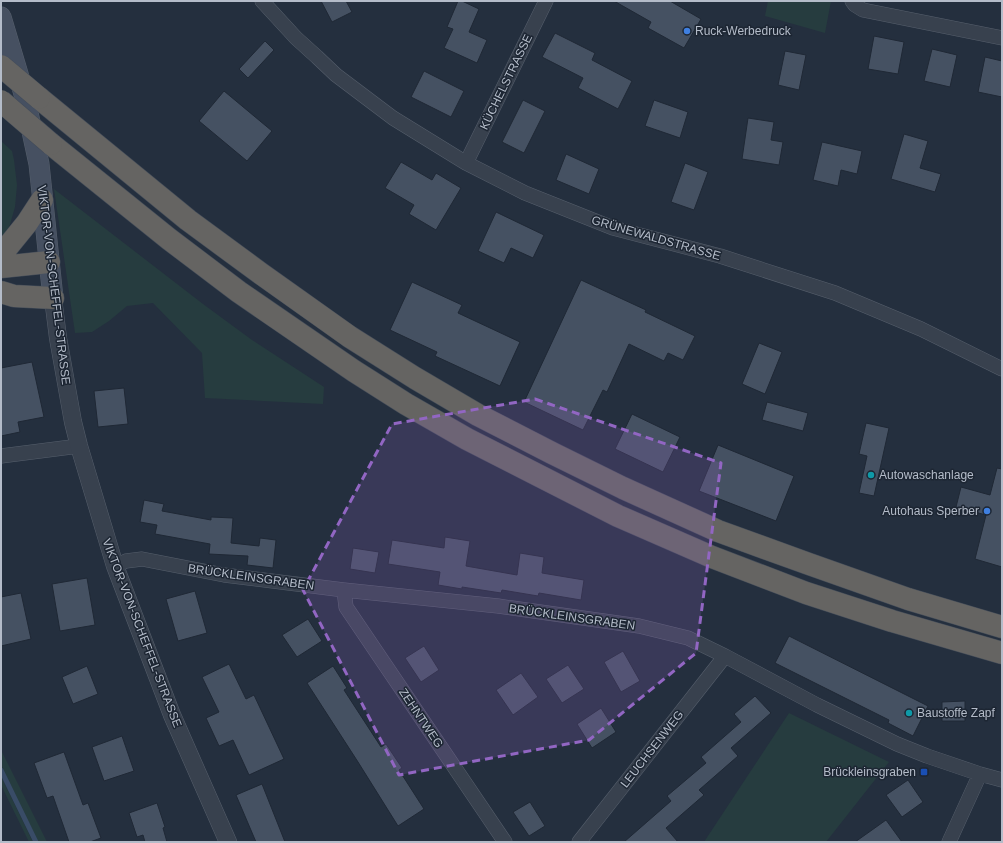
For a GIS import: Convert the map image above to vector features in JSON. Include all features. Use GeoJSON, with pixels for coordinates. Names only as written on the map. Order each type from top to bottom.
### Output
{"type":"FeatureCollection","features":[{"type":"Feature","properties":{"kind":"highway"},"geometry":{"type":"LineString","coordinates":[[1,66],[188,220],[254,269],[350,337],[478,415],[552,454],[718,531],[908,599],[1002,627]]}},
{"type":"Feature","properties":{"kind":"highway"},"geometry":{"type":"LineString","coordinates":[[1,101],[51,144],[169,239],[240,292],[354,371],[406,404],[467,439],[618,516],[712,556],[820,597],[892,621],[1002,653]]}},
{"type":"Feature","properties":{"kind":"highway"},"geometry":{"type":"LineString","coordinates":[[1,254],[27,223],[42,200]]}},
{"type":"Feature","properties":{"kind":"highway"},"geometry":{"type":"LineString","coordinates":[[1,267],[49,262]]}},
{"type":"Feature","properties":{"kind":"highway"},"geometry":{"type":"LineString","coordinates":[[1,292],[14,296],[53,298]]}},
{"type":"Feature","properties":{"kind":"main road","name":"VIKTOR-VON-SCHEFFEL-STRASSE"},"geometry":{"type":"LineString","coordinates":[[1,17],[24,94],[39,164],[53,298]]}},
{"type":"Feature","properties":{"kind":"street","name":"GRÜNEWALDSTRASSE"},"geometry":{"type":"LineString","coordinates":[[262,1],[296,38],[336,75],[393,118],[466,163],[525,193],[613,228],[720,256],[835,293],[920,329],[1002,369]]}},
{"type":"Feature","properties":{"kind":"street","name":"KÜCHELSTRASSE"},"geometry":{"type":"LineString","coordinates":[[466,163],[546,1]]}},
{"type":"Feature","properties":{"kind":"street"},"geometry":{"type":"LineString","coordinates":[[852,1],[863,10],[1002,38]]}},
{"type":"Feature","properties":{"kind":"street","name":"VIKTOR-VON-SCHEFFEL-STRASSE"},"geometry":{"type":"LineString","coordinates":[[53,298],[69,404],[79,446],[115,566],[172,715],[228,842]]}},
{"type":"Feature","properties":{"kind":"street"},"geometry":{"type":"LineString","coordinates":[[1,456],[79,446]]}},
{"type":"Feature","properties":{"kind":"street","name":"BRÜCKLEINSGRABEN"},"geometry":{"type":"LineString","coordinates":[[115,566],[126,561],[142,559],[224,575],[344,590],[498,606],[639,626],[688,638],[817,705],[898,744],[927,756],[1002,780]]}},
{"type":"Feature","properties":{"kind":"street","name":"ZEHNTWEG"},"geometry":{"type":"LineString","coordinates":[[344,590],[346,607],[505,842]]}},
{"type":"Feature","properties":{"kind":"street","name":"LEUCHSENWEG"},"geometry":{"type":"LineString","coordinates":[[579,842],[725,656]]}},
{"type":"Feature","properties":{"kind":"street"},"geometry":{"type":"LineString","coordinates":[[949,842],[980,774]]}},
{"type":"Feature","properties":{"kind":"highlighted area"},"geometry":{"type":"Polygon","coordinates":[[[535,399],[721,463],[696,653],[589,740],[399,775],[303,590],[392,424],[535,399]]]}},
{"type":"Feature","properties":{"kind":"green space"},"geometry":{"type":"Polygon","coordinates":[[[768,1],[831,1],[825,33],[765,16],[768,1]]]}},
{"type":"Feature","properties":{"kind":"green space"},"geometry":{"type":"Polygon","coordinates":[[[1,141],[12,151],[17,185],[15,207],[9,228],[1,238],[1,141]]]}},
{"type":"Feature","properties":{"kind":"green space"},"geometry":{"type":"Polygon","coordinates":[[[54,189],[252,340],[324,387],[323,404],[205,398],[202,353],[153,303],[127,306],[109,321],[92,332],[75,333],[54,189]]]}},
{"type":"Feature","properties":{"kind":"green space"},"geometry":{"type":"Polygon","coordinates":[[[789,713],[889,762],[826,842],[704,842],[789,713]]]}},
{"type":"Feature","properties":{"kind":"green space"},"geometry":{"type":"Polygon","coordinates":[[[1,750],[47,842],[38,842],[1,765],[1,750]]]}},
{"type":"Feature","properties":{"kind":"green space"},"geometry":{"type":"Polygon","coordinates":[[[1,776],[33,842],[29,842],[1,785],[1,776]]]}},
{"type":"Feature","properties":{"kind":"building"},"geometry":{"type":"Polygon","coordinates":[[[321,1],[346,1],[352,12],[332,22],[321,1]]]}},
{"type":"Feature","properties":{"kind":"building"},"geometry":{"type":"Polygon","coordinates":[[[458,1],[462,1],[479,9],[469,32],[487,40],[477,63],[444,48],[453,29],[447,27],[458,1]]]}},
{"type":"Feature","properties":{"kind":"building"},"geometry":{"type":"Polygon","coordinates":[[[614,1],[670,1],[701,19],[684,48],[648,28],[651,22],[614,1]]]}},
{"type":"Feature","properties":{"kind":"building"},"geometry":{"type":"Polygon","coordinates":[[[555,33],[595,53],[592,60],[632,81],[618,109],[578,88],[583,78],[542,57],[555,33]]]}},
{"type":"Feature","properties":{"kind":"building"},"geometry":{"type":"Polygon","coordinates":[[[874,36],[904,42],[898,74],[868,69],[874,36]]]}},
{"type":"Feature","properties":{"kind":"building"},"geometry":{"type":"Polygon","coordinates":[[[265,41],[274,50],[248,78],[239,69],[265,41]]]}},
{"type":"Feature","properties":{"kind":"building"},"geometry":{"type":"Polygon","coordinates":[[[932,49],[957,55],[950,87],[924,81],[932,49]]]}},
{"type":"Feature","properties":{"kind":"building"},"geometry":{"type":"Polygon","coordinates":[[[785,51],[806,55],[799,90],[778,85],[785,51]]]}},
{"type":"Feature","properties":{"kind":"building"},"geometry":{"type":"Polygon","coordinates":[[[985,57],[1002,61],[1002,97],[978,92],[985,57]]]}},
{"type":"Feature","properties":{"kind":"building"},"geometry":{"type":"Polygon","coordinates":[[[424,71],[464,91],[451,117],[411,97],[424,71]]]}},
{"type":"Feature","properties":{"kind":"building"},"geometry":{"type":"Polygon","coordinates":[[[224,91],[272,131],[247,161],[199,121],[224,91]]]}},
{"type":"Feature","properties":{"kind":"building"},"geometry":{"type":"Polygon","coordinates":[[[523,100],[545,111],[524,153],[502,142],[523,100]]]}},
{"type":"Feature","properties":{"kind":"building"},"geometry":{"type":"Polygon","coordinates":[[[654,100],[688,112],[680,138],[645,126],[654,100]]]}},
{"type":"Feature","properties":{"kind":"building"},"geometry":{"type":"Polygon","coordinates":[[[748,118],[774,122],[771,140],[783,142],[779,165],[742,159],[748,118]]]}},
{"type":"Feature","properties":{"kind":"building"},"geometry":{"type":"Polygon","coordinates":[[[904,134],[928,141],[920,168],[941,174],[935,192],[891,179],[904,134]]]}},
{"type":"Feature","properties":{"kind":"building"},"geometry":{"type":"Polygon","coordinates":[[[822,142],[862,151],[857,174],[841,170],[838,186],[813,180],[822,142]]]}},
{"type":"Feature","properties":{"kind":"building"},"geometry":{"type":"Polygon","coordinates":[[[566,154],[599,169],[589,194],[556,180],[566,154]]]}},
{"type":"Feature","properties":{"kind":"building"},"geometry":{"type":"Polygon","coordinates":[[[401,162],[432,180],[436,173],[461,188],[436,230],[409,214],[414,205],[385,188],[401,162]]]}},
{"type":"Feature","properties":{"kind":"building"},"geometry":{"type":"Polygon","coordinates":[[[685,163],[708,172],[694,210],[671,202],[685,163]]]}},
{"type":"Feature","properties":{"kind":"building"},"geometry":{"type":"Polygon","coordinates":[[[496,212],[544,235],[533,258],[511,248],[504,263],[478,251],[496,212]]]}},
{"type":"Feature","properties":{"kind":"building"},"geometry":{"type":"Polygon","coordinates":[[[581,280],[646,310],[645,312],[695,336],[683,360],[668,353],[664,361],[629,344],[607,392],[603,390],[583,430],[524,402],[581,280]]]}},
{"type":"Feature","properties":{"kind":"building"},"geometry":{"type":"Polygon","coordinates":[[[412,282],[462,305],[458,313],[520,342],[500,386],[435,356],[437,352],[390,330],[412,282]]]}},
{"type":"Feature","properties":{"kind":"building"},"geometry":{"type":"Polygon","coordinates":[[[759,343],[782,352],[765,394],[742,384],[759,343]]]}},
{"type":"Feature","properties":{"kind":"building"},"geometry":{"type":"Polygon","coordinates":[[[32,362],[44,417],[18,422],[20,432],[1,436],[1,368],[32,362]]]}},
{"type":"Feature","properties":{"kind":"building"},"geometry":{"type":"Polygon","coordinates":[[[124,388],[128,424],[98,427],[94,391],[124,388]]]}},
{"type":"Feature","properties":{"kind":"building"},"geometry":{"type":"Polygon","coordinates":[[[767,402],[808,413],[803,431],[762,420],[767,402]]]}},
{"type":"Feature","properties":{"kind":"building"},"geometry":{"type":"Polygon","coordinates":[[[632,414],[680,437],[663,472],[615,449],[632,414]]]}},
{"type":"Feature","properties":{"kind":"building","name":"Autowaschanlage"},"geometry":{"type":"Polygon","coordinates":[[[866,423],[889,428],[874,496],[859,493],[867,456],[859,454],[866,423]]]}},
{"type":"Feature","properties":{"kind":"building"},"geometry":{"type":"Polygon","coordinates":[[[718,445],[794,476],[776,521],[699,491],[718,445]]]}},
{"type":"Feature","properties":{"kind":"building","name":"Autohaus Sperber"},"geometry":{"type":"Polygon","coordinates":[[[997,468],[1002,469],[1002,567],[975,559],[986,515],[956,507],[961,487],[990,495],[997,468]]]}},
{"type":"Feature","properties":{"kind":"building"},"geometry":{"type":"Polygon","coordinates":[[[144,500],[164,504],[162,511],[211,520],[211,517],[233,518],[231,543],[259,546],[260,538],[276,540],[273,568],[247,565],[248,556],[209,554],[210,544],[155,534],[157,525],[140,522],[144,500]]]}},
{"type":"Feature","properties":{"kind":"building"},"geometry":{"type":"Polygon","coordinates":[[[445,537],[470,541],[466,566],[517,575],[520,553],[544,557],[542,573],[584,580],[581,600],[539,593],[538,596],[502,590],[501,593],[438,585],[440,572],[388,564],[392,540],[444,548],[445,537]]]}},
{"type":"Feature","properties":{"kind":"building"},"geometry":{"type":"Polygon","coordinates":[[[353,548],[379,552],[375,573],[350,569],[353,548]]]}},
{"type":"Feature","properties":{"kind":"building"},"geometry":{"type":"Polygon","coordinates":[[[87,578],[95,625],[60,631],[52,584],[87,578]]]}},
{"type":"Feature","properties":{"kind":"building"},"geometry":{"type":"Polygon","coordinates":[[[195,591],[207,633],[178,641],[166,599],[195,591]]]}},
{"type":"Feature","properties":{"kind":"building"},"geometry":{"type":"Polygon","coordinates":[[[21,593],[31,639],[1,646],[1,597],[21,593]]]}},
{"type":"Feature","properties":{"kind":"building"},"geometry":{"type":"Polygon","coordinates":[[[308,619],[322,641],[297,657],[282,635],[308,619]]]}},
{"type":"Feature","properties":{"kind":"building"},"geometry":{"type":"Polygon","coordinates":[[[789,636],[928,706],[913,736],[888,723],[889,720],[775,663],[789,636]]]}},
{"type":"Feature","properties":{"kind":"building"},"geometry":{"type":"Polygon","coordinates":[[[424,646],[439,670],[421,682],[405,658],[424,646]]]}},
{"type":"Feature","properties":{"kind":"building"},"geometry":{"type":"Polygon","coordinates":[[[623,651],[640,681],[621,692],[604,662],[623,651]]]}},
{"type":"Feature","properties":{"kind":"building"},"geometry":{"type":"Polygon","coordinates":[[[229,664],[246,699],[254,695],[284,759],[249,775],[233,740],[219,746],[206,718],[219,712],[202,677],[229,664]]]}},
{"type":"Feature","properties":{"kind":"building"},"geometry":{"type":"Polygon","coordinates":[[[568,665],[584,689],[562,703],[546,679],[568,665]]]}},
{"type":"Feature","properties":{"kind":"building"},"geometry":{"type":"Polygon","coordinates":[[[87,666],[98,694],[73,704],[62,677],[87,666]]]}},
{"type":"Feature","properties":{"kind":"building"},"geometry":{"type":"Polygon","coordinates":[[[333,666],[347,688],[344,690],[381,747],[386,744],[402,768],[399,770],[424,809],[398,826],[307,683],[333,666]]]}},
{"type":"Feature","properties":{"kind":"building"},"geometry":{"type":"Polygon","coordinates":[[[521,673],[538,697],[513,715],[496,690],[521,673]]]}},
{"type":"Feature","properties":{"kind":"building"},"geometry":{"type":"Polygon","coordinates":[[[755,696],[771,713],[731,748],[738,756],[699,790],[704,795],[666,828],[678,842],[624,842],[671,801],[667,796],[706,763],[701,757],[741,722],[734,714],[755,696]]]}},
{"type":"Feature","properties":{"kind":"building"},"geometry":{"type":"Polygon","coordinates":[[[965,701],[965,721],[942,721],[942,702],[965,701]]]}},
{"type":"Feature","properties":{"kind":"building"},"geometry":{"type":"Polygon","coordinates":[[[601,708],[616,732],[592,748],[577,724],[601,708]]]}},
{"type":"Feature","properties":{"kind":"building"},"geometry":{"type":"Polygon","coordinates":[[[122,736],[134,771],[104,781],[92,747],[122,736]]]}},
{"type":"Feature","properties":{"kind":"building"},"geometry":{"type":"Polygon","coordinates":[[[64,752],[83,805],[88,803],[101,838],[90,842],[69,842],[53,796],[47,798],[34,763],[64,752]]]}},
{"type":"Feature","properties":{"kind":"building"},"geometry":{"type":"Polygon","coordinates":[[[908,780],[923,802],[902,817],[886,795],[908,780]]]}},
{"type":"Feature","properties":{"kind":"building"},"geometry":{"type":"Polygon","coordinates":[[[262,784],[285,842],[256,842],[236,795],[262,784]]]}},
{"type":"Feature","properties":{"kind":"building"},"geometry":{"type":"Polygon","coordinates":[[[530,802],[545,826],[529,836],[513,812],[530,802]]]}},
{"type":"Feature","properties":{"kind":"building"},"geometry":{"type":"Polygon","coordinates":[[[157,803],[165,827],[163,828],[167,842],[145,842],[143,835],[137,837],[129,813],[157,803]]]}},
{"type":"Feature","properties":{"kind":"building"},"geometry":{"type":"Polygon","coordinates":[[[886,820],[902,842],[855,842],[872,830],[886,820]]]}},
{"type":"Feature","properties":{"kind":"waterway"},"geometry":{"type":"LineString","coordinates":[[1,770],[36,842]]}},
{"type":"Feature","properties":{"kind":"place","name":"Ruck-Werbedruck"},"geometry":{"type":"Point","coordinates":[687,31]}},
{"type":"Feature","properties":{"kind":"place","name":"Autowaschanlage"},"geometry":{"type":"Point","coordinates":[871,475]}},
{"type":"Feature","properties":{"kind":"place","name":"Autohaus Sperber"},"geometry":{"type":"Point","coordinates":[987,511]}},
{"type":"Feature","properties":{"kind":"place","name":"Baustoffe Zapf"},"geometry":{"type":"Point","coordinates":[909,713]}},
{"type":"Feature","properties":{"kind":"place","name":"Brückleinsgraben"},"geometry":{"type":"Point","coordinates":[924,772]}}]}
